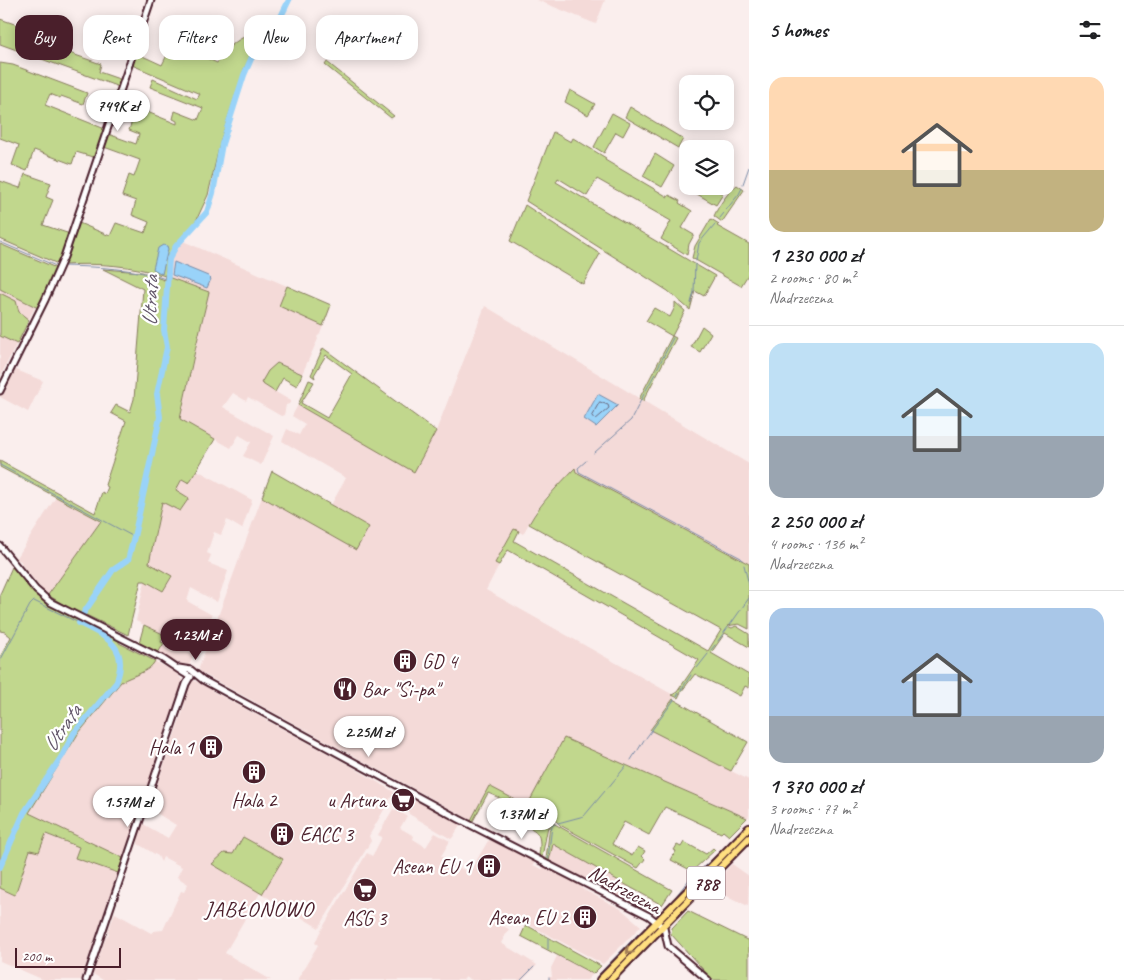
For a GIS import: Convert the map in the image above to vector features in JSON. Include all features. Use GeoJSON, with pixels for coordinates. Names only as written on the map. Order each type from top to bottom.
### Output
{"type":"FeatureCollection","features":[{"type":"Feature","properties":{"kind":"main road","name":"788"},"geometry":{"type":"LineString","coordinates":[[600,980],[749,828]]}},
{"type":"Feature","properties":{"kind":"main road","name":"788"},"geometry":{"type":"LineString","coordinates":[[610,980],[749,838]]}},
{"type":"Feature","properties":{"kind":"street"},"geometry":{"type":"LineString","coordinates":[[0,390],[45,300],[64,257],[151,0]]}},
{"type":"Feature","properties":{"kind":"street","name":"Nadrzeczna"},"geometry":{"type":"LineString","coordinates":[[0,546],[36,590],[50,602],[202,680],[444,811],[649,916],[663,927]]}},
{"type":"Feature","properties":{"kind":"street"},"geometry":{"type":"LineString","coordinates":[[86,980],[189,674]]}},
{"type":"Feature","properties":{"kind":"street"},"geometry":{"type":"LineString","coordinates":[[663,927],[668,946],[708,980]]}},
{"type":"Feature","properties":{"kind":"shaded area"},"geometry":{"type":"Polygon","coordinates":[[[537,0],[605,0],[596,24],[537,0]]]}},
{"type":"Feature","properties":{"kind":"shaded area"},"geometry":{"type":"Polygon","coordinates":[[[183,241],[287,286],[279,306],[323,326],[302,374],[277,363],[262,384],[291,401],[286,405],[284,415],[281,416],[248,397],[246,401],[233,393],[223,407],[274,436],[261,465],[243,456],[251,442],[239,435],[231,448],[180,419],[209,292],[170,278],[171,258],[183,241]]]}},
{"type":"Feature","properties":{"kind":"shaded area"},"geometry":{"type":"Polygon","coordinates":[[[0,289],[35,307],[0,377],[0,289]]]}},
{"type":"Feature","properties":{"kind":"shaded area"},"geometry":{"type":"Polygon","coordinates":[[[485,306],[749,464],[749,564],[575,472],[575,469],[547,497],[536,511],[523,534],[514,529],[495,563],[499,565],[486,590],[675,696],[650,730],[749,780],[749,816],[747,818],[623,764],[555,820],[489,791],[473,821],[200,672],[199,668],[262,497],[356,550],[369,527],[331,505],[346,478],[282,441],[287,429],[299,435],[305,424],[292,416],[298,405],[414,471],[436,431],[485,306]]]}},
{"type":"Feature","properties":{"kind":"shaded area"},"geometry":{"type":"Polygon","coordinates":[[[14,369],[43,381],[28,412],[0,397],[14,369]]]}},
{"type":"Feature","properties":{"kind":"shaded area"},"geometry":{"type":"Polygon","coordinates":[[[197,470],[252,500],[242,529],[227,520],[221,535],[214,532],[207,553],[211,555],[208,563],[228,571],[217,602],[191,588],[187,601],[212,615],[204,637],[199,639],[189,666],[185,664],[184,666],[158,653],[163,643],[161,642],[164,635],[136,621],[145,581],[163,591],[172,577],[149,563],[162,501],[180,511],[188,498],[176,491],[182,479],[189,483],[197,470]]]}},
{"type":"Feature","properties":{"kind":"shaded area"},"geometry":{"type":"Polygon","coordinates":[[[56,497],[101,521],[49,594],[44,592],[22,565],[21,561],[16,559],[56,497]]]}},
{"type":"Feature","properties":{"kind":"shaded area"},"geometry":{"type":"Polygon","coordinates":[[[119,643],[177,673],[183,682],[123,858],[29,813],[78,734],[121,682],[119,643]]]}},
{"type":"Feature","properties":{"kind":"shaded area"},"geometry":{"type":"Polygon","coordinates":[[[193,680],[349,765],[394,792],[369,836],[371,841],[319,928],[262,894],[283,859],[233,854],[212,864],[260,893],[225,953],[271,980],[103,980],[93,974],[115,913],[151,933],[163,930],[181,891],[184,892],[188,884],[177,877],[182,867],[163,857],[161,862],[158,856],[138,844],[138,838],[143,824],[168,838],[176,825],[153,811],[158,804],[161,794],[155,791],[185,705],[183,704],[193,680]]]}},
{"type":"Feature","properties":{"kind":"shaded area"},"geometry":{"type":"Polygon","coordinates":[[[416,800],[461,824],[451,839],[409,814],[408,810],[416,800]]]}},
{"type":"Feature","properties":{"kind":"shaded area"},"geometry":{"type":"Polygon","coordinates":[[[393,809],[407,816],[400,828],[414,836],[413,839],[426,847],[435,833],[450,841],[441,856],[469,873],[488,841],[492,840],[535,862],[533,865],[542,869],[545,867],[580,885],[582,889],[621,909],[641,926],[603,964],[509,914],[503,926],[509,929],[501,943],[537,965],[523,980],[472,980],[466,977],[463,980],[297,980],[318,945],[315,943],[319,934],[367,853],[372,856],[375,851],[382,837],[378,835],[393,809]]]}},
{"type":"Feature","properties":{"kind":"shaded area"},"geometry":{"type":"Polygon","coordinates":[[[45,834],[79,847],[75,858],[118,873],[81,980],[44,980],[0,961],[0,888],[15,895],[31,849],[45,834]]]}},
{"type":"Feature","properties":{"kind":"shaded area"},"geometry":{"type":"Polygon","coordinates":[[[552,844],[629,885],[622,899],[549,861],[552,844]]]}},
{"type":"Feature","properties":{"kind":"shaded area"},"geometry":{"type":"Polygon","coordinates":[[[732,864],[749,876],[748,906],[710,888],[732,864]]]}},
{"type":"Feature","properties":{"kind":"shaded area"},"geometry":{"type":"Polygon","coordinates":[[[557,956],[593,974],[587,980],[550,980],[548,977],[552,977],[551,968],[557,956]]]}},
{"type":"Feature","properties":{"kind":"green space"},"geometry":{"type":"Polygon","coordinates":[[[0,19],[15,24],[15,49],[0,44],[0,19]]]}},
{"type":"Feature","properties":{"kind":"green space"},"geometry":{"type":"Polygon","coordinates":[[[244,38],[244,60],[248,60],[221,139],[208,195],[195,223],[175,245],[168,256],[165,276],[140,269],[115,266],[64,265],[79,223],[110,236],[116,223],[145,233],[149,222],[132,215],[136,201],[122,196],[129,175],[134,177],[140,160],[104,147],[108,134],[136,144],[139,134],[129,130],[134,115],[117,109],[120,101],[177,124],[177,121],[173,119],[175,111],[198,120],[203,108],[150,87],[153,79],[197,99],[200,94],[132,65],[134,60],[149,59],[162,65],[164,60],[210,60],[217,63],[219,60],[234,60],[234,44],[244,38]]]}},
{"type":"Feature","properties":{"kind":"green space"},"geometry":{"type":"Polygon","coordinates":[[[73,54],[83,58],[83,60],[101,64],[99,72],[122,80],[119,87],[44,60],[73,60],[73,54]]]}},
{"type":"Feature","properties":{"kind":"green space"},"geometry":{"type":"Polygon","coordinates":[[[327,62],[394,116],[391,118],[325,65],[327,62]]]}},
{"type":"Feature","properties":{"kind":"green space"},"geometry":{"type":"Polygon","coordinates":[[[0,63],[13,65],[87,93],[83,104],[50,94],[45,105],[105,129],[96,158],[76,152],[72,164],[34,150],[27,171],[12,165],[19,145],[0,138],[0,63]]]}},
{"type":"Feature","properties":{"kind":"green space"},"geometry":{"type":"Polygon","coordinates":[[[570,90],[595,104],[588,115],[565,102],[570,90]]]}},
{"type":"Feature","properties":{"kind":"green space"},"geometry":{"type":"Polygon","coordinates":[[[630,107],[683,139],[679,140],[678,148],[625,117],[630,107]]]}},
{"type":"Feature","properties":{"kind":"green space"},"geometry":{"type":"Polygon","coordinates":[[[612,113],[630,123],[623,136],[616,132],[604,153],[594,147],[612,113]]]}},
{"type":"Feature","properties":{"kind":"green space"},"geometry":{"type":"Polygon","coordinates":[[[553,132],[571,142],[573,138],[606,158],[605,160],[668,197],[669,195],[680,201],[679,203],[692,211],[682,228],[694,235],[689,244],[687,255],[661,239],[671,221],[597,179],[587,196],[558,178],[556,182],[715,276],[704,296],[695,291],[690,310],[668,291],[526,201],[553,132]]]}},
{"type":"Feature","properties":{"kind":"green space"},"geometry":{"type":"Polygon","coordinates":[[[655,154],[674,166],[662,187],[643,176],[655,154]]]}},
{"type":"Feature","properties":{"kind":"green space"},"geometry":{"type":"Polygon","coordinates":[[[25,174],[51,183],[46,197],[53,200],[43,225],[70,234],[58,264],[0,239],[0,181],[20,188],[25,174]]]}},
{"type":"Feature","properties":{"kind":"green space"},"geometry":{"type":"Polygon","coordinates":[[[737,185],[744,190],[722,222],[714,216],[727,195],[734,195],[734,188],[737,185]]]}},
{"type":"Feature","properties":{"kind":"green space"},"geometry":{"type":"Polygon","coordinates":[[[699,195],[722,195],[716,205],[699,195]]]}},
{"type":"Feature","properties":{"kind":"green space"},"geometry":{"type":"Polygon","coordinates":[[[525,205],[600,254],[583,284],[510,241],[525,205]]]}},
{"type":"Feature","properties":{"kind":"green space"},"geometry":{"type":"Polygon","coordinates":[[[711,219],[719,224],[717,226],[749,244],[749,273],[741,286],[692,258],[695,246],[711,219]]]}},
{"type":"Feature","properties":{"kind":"green space"},"geometry":{"type":"Polygon","coordinates":[[[0,244],[56,268],[38,308],[0,289],[0,244]]]}},
{"type":"Feature","properties":{"kind":"green space"},"geometry":{"type":"Polygon","coordinates":[[[103,269],[142,272],[164,280],[165,276],[209,292],[180,419],[215,439],[189,483],[182,479],[176,490],[189,498],[180,511],[162,502],[149,563],[172,576],[163,591],[145,581],[141,581],[128,635],[86,615],[85,618],[48,595],[101,521],[0,467],[0,461],[95,513],[102,492],[105,494],[108,487],[105,485],[126,421],[111,413],[116,405],[130,412],[134,399],[143,289],[103,269]]]}},
{"type":"Feature","properties":{"kind":"green space"},"geometry":{"type":"Polygon","coordinates":[[[287,286],[331,305],[323,326],[279,306],[287,286]]]}},
{"type":"Feature","properties":{"kind":"green space"},"geometry":{"type":"Polygon","coordinates":[[[0,293],[16,301],[19,312],[29,320],[17,344],[0,336],[0,293]]]}},
{"type":"Feature","properties":{"kind":"green space"},"geometry":{"type":"Polygon","coordinates":[[[675,302],[685,311],[672,336],[646,321],[654,308],[670,317],[675,307],[675,302]]]}},
{"type":"Feature","properties":{"kind":"green space"},"geometry":{"type":"Polygon","coordinates":[[[702,326],[711,333],[700,352],[691,347],[702,326]]]}},
{"type":"Feature","properties":{"kind":"green space"},"geometry":{"type":"Polygon","coordinates":[[[672,336],[676,338],[643,401],[639,399],[672,336]]]}},
{"type":"Feature","properties":{"kind":"green space"},"geometry":{"type":"Polygon","coordinates":[[[323,348],[436,431],[414,472],[298,405],[309,380],[314,382],[301,403],[327,418],[352,374],[326,355],[314,375],[315,378],[311,375],[323,348]]]}},
{"type":"Feature","properties":{"kind":"green space"},"geometry":{"type":"Polygon","coordinates":[[[277,363],[302,374],[297,386],[283,378],[275,392],[261,383],[268,371],[277,363]]]}},
{"type":"Feature","properties":{"kind":"green space"},"geometry":{"type":"Polygon","coordinates":[[[575,468],[576,472],[749,564],[749,629],[739,624],[727,626],[732,628],[736,626],[749,634],[749,647],[725,633],[711,653],[749,675],[749,688],[745,686],[740,696],[695,674],[678,698],[672,695],[677,692],[699,660],[508,550],[499,565],[495,563],[514,529],[519,531],[514,541],[708,651],[721,630],[529,524],[544,501],[575,468]]]}},
{"type":"Feature","properties":{"kind":"green space"},"geometry":{"type":"Polygon","coordinates":[[[272,471],[369,527],[356,550],[262,497],[272,471]]]}},
{"type":"Feature","properties":{"kind":"green space"},"geometry":{"type":"Polygon","coordinates":[[[12,567],[48,603],[155,661],[145,671],[121,682],[78,734],[29,813],[123,858],[118,873],[75,858],[79,847],[46,834],[39,852],[30,850],[15,895],[0,888],[0,657],[11,637],[5,632],[0,631],[0,594],[12,567]]]}},
{"type":"Feature","properties":{"kind":"green space"},"geometry":{"type":"Polygon","coordinates":[[[144,625],[165,635],[161,642],[164,643],[158,653],[139,643],[144,625]]]}},
{"type":"Feature","properties":{"kind":"green space"},"geometry":{"type":"Polygon","coordinates":[[[673,699],[748,742],[731,771],[650,730],[673,699]]]}},
{"type":"Feature","properties":{"kind":"green space"},"geometry":{"type":"Polygon","coordinates":[[[564,738],[747,818],[729,836],[723,831],[721,833],[665,807],[649,835],[624,822],[612,844],[632,856],[638,847],[645,851],[642,856],[645,859],[638,868],[560,825],[555,820],[549,821],[542,857],[539,855],[540,845],[537,833],[513,817],[504,801],[488,793],[473,821],[471,820],[489,786],[527,806],[564,738]]]}},
{"type":"Feature","properties":{"kind":"green space"},"geometry":{"type":"Polygon","coordinates":[[[553,823],[672,890],[662,905],[553,844],[549,861],[546,859],[550,825],[553,823]]]}},
{"type":"Feature","properties":{"kind":"green space"},"geometry":{"type":"Polygon","coordinates":[[[243,837],[283,859],[262,894],[212,864],[224,853],[233,854],[243,837]]]}},
{"type":"Feature","properties":{"kind":"green space"},"geometry":{"type":"Polygon","coordinates":[[[684,842],[706,854],[713,848],[715,850],[692,871],[671,860],[677,845],[681,847],[684,842]]]}},
{"type":"Feature","properties":{"kind":"green space"},"geometry":{"type":"Polygon","coordinates":[[[688,911],[749,941],[749,980],[712,980],[707,976],[671,934],[672,928],[688,911]]]}},
{"type":"Feature","properties":{"kind":"green space"},"geometry":{"type":"Polygon","coordinates":[[[526,925],[601,966],[593,974],[521,936],[526,925]]]}},
{"type":"Feature","properties":{"kind":"water"},"geometry":{"type":"Polygon","coordinates":[[[163,245],[167,246],[168,249],[162,274],[153,269],[158,248],[163,245]]]}},
{"type":"Feature","properties":{"kind":"water"},"geometry":{"type":"Polygon","coordinates":[[[174,262],[208,276],[211,279],[207,288],[172,275],[174,262]]]}},
{"type":"Feature","properties":{"kind":"water"},"geometry":{"type":"Polygon","coordinates":[[[598,394],[618,405],[596,427],[584,419],[598,394]]]}},
{"type":"Feature","properties":{"kind":"waterway","name":"Utrata"},"geometry":{"type":"LineString","coordinates":[[83,614],[113,570],[128,560],[134,537],[160,417],[157,394],[167,347],[164,330],[169,259],[176,246],[207,212],[213,193],[222,144],[244,75],[255,50],[259,44],[269,40],[289,0]]}},
{"type":"Feature","properties":{"kind":"waterway"},"geometry":{"type":"LineString","coordinates":[[743,184],[749,167]]}},
{"type":"Feature","properties":{"kind":"waterway"},"geometry":{"type":"LineString","coordinates":[[726,210],[742,188]]}},
{"type":"Feature","properties":{"kind":"waterway"},"geometry":{"type":"LineString","coordinates":[[720,218],[724,213]]}},
{"type":"Feature","properties":{"kind":"waterway"},"geometry":{"type":"LineString","coordinates":[[696,261],[699,243],[715,224]]}},
{"type":"Feature","properties":{"kind":"waterway"},"geometry":{"type":"LineString","coordinates":[[0,242],[56,266]]}},
{"type":"Feature","properties":{"kind":"waterway"},"geometry":{"type":"LineString","coordinates":[[691,303],[694,292],[695,264]]}},
{"type":"Feature","properties":{"kind":"waterway"},"geometry":{"type":"LineString","coordinates":[[64,266],[128,270],[166,279]]}},
{"type":"Feature","properties":{"kind":"waterway"},"geometry":{"type":"LineString","coordinates":[[657,369],[673,338]]}},
{"type":"Feature","properties":{"kind":"waterway"},"geometry":{"type":"LineString","coordinates":[[645,392],[656,372]]}},
{"type":"Feature","properties":{"kind":"waterway"},"geometry":{"type":"LineString","coordinates":[[594,453],[631,420],[644,394]]}},
{"type":"Feature","properties":{"kind":"waterway"},"geometry":{"type":"LineString","coordinates":[[586,461],[578,468],[579,472],[742,560]]}},
{"type":"Feature","properties":{"kind":"waterway"},"geometry":{"type":"LineString","coordinates":[[0,465],[134,537]]}},
{"type":"Feature","properties":{"kind":"waterway"},"geometry":{"type":"LineString","coordinates":[[744,565],[749,585]]}},
{"type":"Feature","properties":{"kind":"waterway"},"geometry":{"type":"LineString","coordinates":[[730,625],[749,598]]}},
{"type":"Feature","properties":{"kind":"waterway"},"geometry":{"type":"LineString","coordinates":[[0,661],[30,605],[34,601],[79,623]]}},
{"type":"Feature","properties":{"kind":"waterway","name":"Utrata"},"geometry":{"type":"LineString","coordinates":[[0,867],[24,813],[62,756],[74,733],[116,683],[120,671],[118,652],[113,645],[99,633],[79,623],[80,621]]}},
{"type":"Feature","properties":{"kind":"waterway"},"geometry":{"type":"LineString","coordinates":[[718,641],[728,627]]}},
{"type":"Feature","properties":{"kind":"waterway"},"geometry":{"type":"LineString","coordinates":[[711,650],[715,645]]}},
{"type":"Feature","properties":{"kind":"waterway"},"geometry":{"type":"LineString","coordinates":[[697,668],[708,654]]}},
{"type":"Feature","properties":{"kind":"waterway"},"geometry":{"type":"LineString","coordinates":[[677,696],[691,675]]}},
{"type":"Feature","properties":{"kind":"waterway"},"geometry":{"type":"LineString","coordinates":[[646,738],[674,700]]}},
{"type":"Feature","properties":{"kind":"waterway"},"geometry":{"type":"LineString","coordinates":[[638,750],[644,740]]}},
{"type":"Feature","properties":{"kind":"waterway"},"geometry":{"type":"LineString","coordinates":[[631,760],[636,752]]}},
{"type":"Feature","properties":{"kind":"waterway"},"geometry":{"type":"LineString","coordinates":[[607,789],[626,766]]}},
{"type":"Feature","properties":{"kind":"waterway"},"geometry":{"type":"LineString","coordinates":[[558,823],[584,816],[605,791]]}},
{"type":"Feature","properties":{"kind":"waterway"},"geometry":{"type":"LineString","coordinates":[[726,846],[749,823]]}},
{"type":"Feature","properties":{"kind":"waterway"},"geometry":{"type":"LineString","coordinates":[[548,859],[552,826],[555,824]]}},
{"type":"Feature","properties":{"kind":"waterway"},"geometry":{"type":"LineString","coordinates":[[696,874],[723,849]]}},
{"type":"Feature","properties":{"kind":"waterway"},"geometry":{"type":"LineString","coordinates":[[673,900],[691,877]]}},
{"type":"Feature","properties":{"kind":"waterway"},"geometry":{"type":"LineString","coordinates":[[657,916],[668,904]]}},
{"type":"Feature","properties":{"kind":"waterway"},"geometry":{"type":"LineString","coordinates":[[635,937],[648,925]]}},
{"type":"Feature","properties":{"kind":"waterway"},"geometry":{"type":"LineString","coordinates":[[548,938],[548,949]]}},
{"type":"Feature","properties":{"kind":"waterway"},"geometry":{"type":"LineString","coordinates":[[598,975],[633,939]]}},
{"type":"Feature","properties":{"kind":"waterway"},"geometry":{"type":"LineString","coordinates":[[521,980],[534,967]]}},
{"type":"Feature","properties":{"kind":"place","name":"GD 4"},"geometry":{"type":"Point","coordinates":[405,661]}},
{"type":"Feature","properties":{"kind":"place","name":"Bar \"Si-pa\""},"geometry":{"type":"Point","coordinates":[345,689]}},
{"type":"Feature","properties":{"kind":"place","name":"Hala 1"},"geometry":{"type":"Point","coordinates":[211,747]}},
{"type":"Feature","properties":{"kind":"place","name":"Hala 2"},"geometry":{"type":"Point","coordinates":[254,772]}},
{"type":"Feature","properties":{"kind":"place","name":"u Artura"},"geometry":{"type":"Point","coordinates":[403,800]}},
{"type":"Feature","properties":{"kind":"place","name":"EACC 3"},"geometry":{"type":"Point","coordinates":[282,834]}},
{"type":"Feature","properties":{"kind":"place","name":"Asean EU 1"},"geometry":{"type":"Point","coordinates":[489,866]}},
{"type":"Feature","properties":{"kind":"place","name":"ASG 3"},"geometry":{"type":"Point","coordinates":[365,890]}},
{"type":"Feature","properties":{"kind":"place","name":"Asean EU 2"},"geometry":{"type":"Point","coordinates":[585,917]}},
{"type":"Feature","properties":{"kind":"district","name":"JABŁONOWO"},"geometry":{"type":"Point","coordinates":[259,908]}}]}
